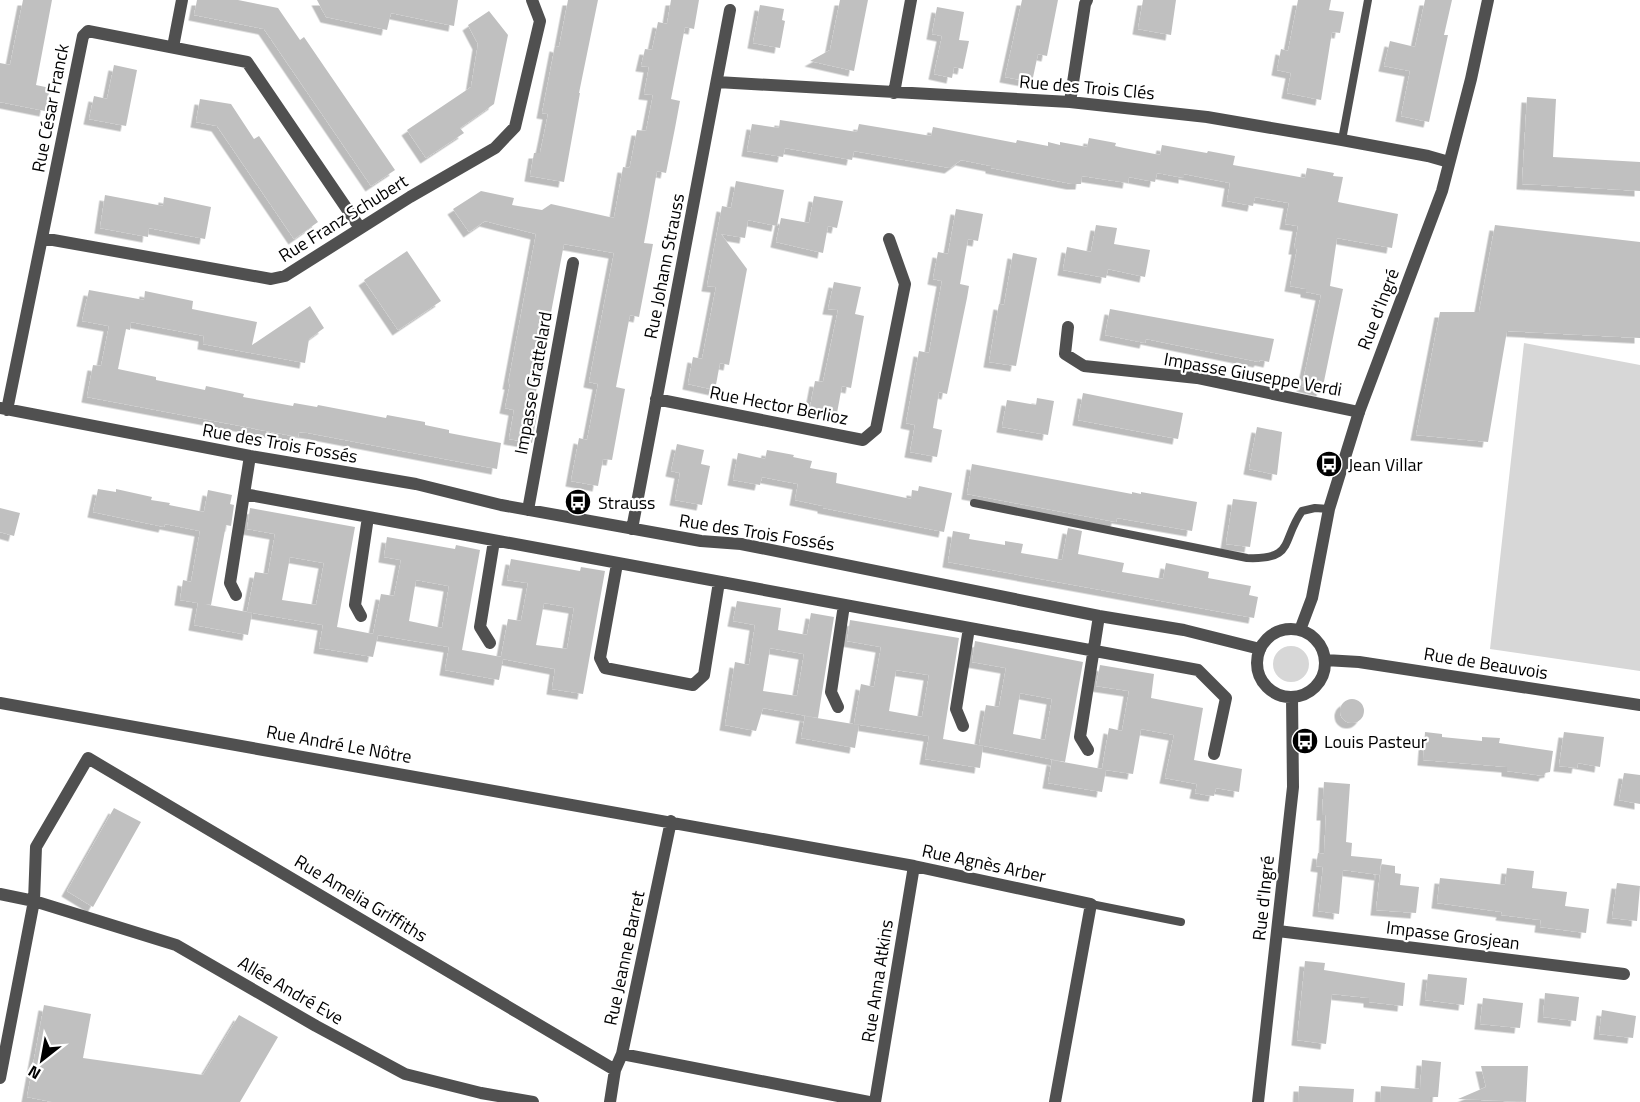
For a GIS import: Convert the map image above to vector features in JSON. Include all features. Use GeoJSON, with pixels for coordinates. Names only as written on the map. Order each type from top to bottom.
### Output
{"type":"FeatureCollection","features":[{"type":"Feature","properties":{"kind":"street"},"geometry":{"type":"LineString","coordinates":[[173,47],[182,0]]}},
{"type":"Feature","properties":{"kind":"street","name":"Rue Franz Schubert"},"geometry":{"type":"LineString","coordinates":[[42,238],[271,279],[285,276],[360,228],[495,148],[515,127],[540,21],[532,0]]}},
{"type":"Feature","properties":{"kind":"street"},"geometry":{"type":"LineString","coordinates":[[894,93],[911,0]]}},
{"type":"Feature","properties":{"kind":"street"},"geometry":{"type":"LineString","coordinates":[[1070,102],[1087,0]]}},
{"type":"Feature","properties":{"kind":"street","name":"Rue d'Ingré"},"geometry":{"type":"LineString","coordinates":[[1300,630],[1312,598],[1329,509],[1359,412],[1442,191],[1472,79],[1488,0]]}},
{"type":"Feature","properties":{"kind":"street","name":"Rue Johann Strauss"},"geometry":{"type":"LineString","coordinates":[[632,529],[730,10]]}},
{"type":"Feature","properties":{"kind":"street","name":"Rue César Franck"},"geometry":{"type":"LineString","coordinates":[[4,409],[83,36],[88,31],[247,62],[360,228]]}},
{"type":"Feature","properties":{"kind":"street","name":"Rue des Trois Clés"},"geometry":{"type":"LineString","coordinates":[[717,82],[1070,102],[1208,117],[1428,156],[1449,162]]}},
{"type":"Feature","properties":{"kind":"street","name":"Rue Hector Berlioz"},"geometry":{"type":"LineString","coordinates":[[656,399],[863,440],[876,429],[905,284],[889,239]]}},
{"type":"Feature","properties":{"kind":"street","name":"Impasse Grattelard"},"geometry":{"type":"LineString","coordinates":[[528,510],[573,263]]}},
{"type":"Feature","properties":{"kind":"street","name":"Impasse Giuseppe Verdi"},"geometry":{"type":"LineString","coordinates":[[1068,327],[1065,354],[1084,366],[1197,378],[1359,412]]}},
{"type":"Feature","properties":{"kind":"street","name":"Rue des Trois Fossés"},"geometry":{"type":"LineString","coordinates":[[4,409],[250,456],[416,484],[528,510],[701,541],[741,544],[1099,616],[1184,630],[1260,650]]}},
{"type":"Feature","properties":{"kind":"street"},"geometry":{"type":"LineString","coordinates":[[236,595],[230,584],[250,456]]}},
{"type":"Feature","properties":{"kind":"street"},"geometry":{"type":"LineString","coordinates":[[244,494],[1198,670],[1226,698],[1214,754]]}},
{"type":"Feature","properties":{"kind":"street"},"geometry":{"type":"LineString","coordinates":[[361,616],[355,605],[368,517]]}},
{"type":"Feature","properties":{"kind":"street"},"geometry":{"type":"LineString","coordinates":[[490,643],[480,627],[494,541]]}},
{"type":"Feature","properties":{"kind":"street"},"geometry":{"type":"LineString","coordinates":[[617,564],[600,658],[605,668],[693,686],[705,675],[719,582]]}},
{"type":"Feature","properties":{"kind":"street"},"geometry":{"type":"LineString","coordinates":[[837,707],[831,692],[844,605]]}},
{"type":"Feature","properties":{"kind":"street"},"geometry":{"type":"LineString","coordinates":[[1088,750],[1080,737],[1099,616]]}},
{"type":"Feature","properties":{"kind":"street"},"geometry":{"type":"LineString","coordinates":[[963,726],[956,709],[969,628]]}},
{"type":"Feature","properties":{"kind":"street"},"geometry":{"type":"LineString","coordinates":[[1281,630],[1300,630],[1310,634],[1323,650],[1325,671],[1313,689],[1303,695],[1292,697],[1281,695],[1271,690],[1263,682],[1258,672],[1257,660],[1260,650],[1272,634],[1281,630]]}},
{"type":"Feature","properties":{"kind":"street","name":"Rue de Beauvois"},"geometry":{"type":"LineString","coordinates":[[1325,660],[1359,662],[1640,705]]}},
{"type":"Feature","properties":{"kind":"street","name":"Rue d'Ingré"},"geometry":{"type":"LineString","coordinates":[[1258,1102],[1293,787],[1292,697]]}},
{"type":"Feature","properties":{"kind":"street","name":"Rue André Le Nôtre"},"geometry":{"type":"LineString","coordinates":[[0,703],[671,821]]}},
{"type":"Feature","properties":{"kind":"street","name":"Rue Amelia Griffiths"},"geometry":{"type":"LineString","coordinates":[[33,901],[36,847],[88,758],[615,1070]]}},
{"type":"Feature","properties":{"kind":"street","name":"Rue Agnès Arber"},"geometry":{"type":"LineString","coordinates":[[671,821],[914,866],[1091,904]]}},
{"type":"Feature","properties":{"kind":"street","name":"Rue Jeanne Barret"},"geometry":{"type":"LineString","coordinates":[[610,1102],[615,1070],[622,1054],[671,821]]}},
{"type":"Feature","properties":{"kind":"street","name":"Rue Anna Atkins"},"geometry":{"type":"LineString","coordinates":[[875,1102],[914,866]]}},
{"type":"Feature","properties":{"kind":"street"},"geometry":{"type":"LineString","coordinates":[[0,894],[33,901],[0,1078]]}},
{"type":"Feature","properties":{"kind":"street","name":"Allée André Eve"},"geometry":{"type":"LineString","coordinates":[[33,901],[176,945],[316,1026],[405,1074],[482,1093],[533,1102]]}},
{"type":"Feature","properties":{"kind":"street"},"geometry":{"type":"LineString","coordinates":[[1055,1102],[1091,904]]}},
{"type":"Feature","properties":{"kind":"street","name":"Impasse Grosjean"},"geometry":{"type":"LineString","coordinates":[[1278,931],[1624,974]]}},
{"type":"Feature","properties":{"kind":"street"},"geometry":{"type":"LineString","coordinates":[[622,1054],[869,1102]]}},
{"type":"Feature","properties":{"kind":"lane"},"geometry":{"type":"LineString","coordinates":[[1342,140],[1368,0]]}},
{"type":"Feature","properties":{"kind":"lane"},"geometry":{"type":"LineString","coordinates":[[974,503],[1259,559],[1281,553],[1302,511],[1315,508],[1329,509]]}},
{"type":"Feature","properties":{"kind":"lane"},"geometry":{"type":"LineString","coordinates":[[1091,904],[1181,922]]}},
{"type":"Feature","properties":{"kind":"shaded area"},"geometry":{"type":"Polygon","coordinates":[[[1524,343],[1640,365],[1640,671],[1490,649],[1524,343]]]}},
{"type":"Feature","properties":{"kind":"shaded area"},"geometry":{"type":"Polygon","coordinates":[[[1291,646],[1303,652],[1309,664],[1303,676],[1291,682],[1279,676],[1273,664],[1279,652],[1291,646]]]}},
{"type":"Feature","properties":{"kind":"building"},"geometry":{"type":"Polygon","coordinates":[[[23,0],[52,0],[36,85],[50,88],[45,111],[0,102],[0,63],[10,65],[23,0]]]}},
{"type":"Feature","properties":{"kind":"building"},"geometry":{"type":"Polygon","coordinates":[[[197,0],[238,0],[278,8],[300,40],[304,37],[395,170],[371,186],[264,29],[194,15],[197,0]]]}},
{"type":"Feature","properties":{"kind":"building"},"geometry":{"type":"Polygon","coordinates":[[[317,0],[458,0],[454,26],[391,13],[387,30],[326,17],[317,0]]]}},
{"type":"Feature","properties":{"kind":"building"},"geometry":{"type":"Polygon","coordinates":[[[568,0],[598,0],[564,182],[530,176],[534,153],[540,153],[548,114],[542,113],[555,46],[559,47],[568,0]]]}},
{"type":"Feature","properties":{"kind":"building"},"geometry":{"type":"Polygon","coordinates":[[[671,0],[699,0],[694,29],[685,27],[671,99],[680,101],[675,128],[666,173],[657,171],[644,243],[653,244],[639,317],[630,315],[616,387],[625,389],[612,460],[603,459],[598,486],[571,481],[579,438],[587,440],[598,384],[589,382],[614,253],[564,244],[532,413],[537,414],[532,443],[509,439],[514,410],[505,408],[510,384],[508,384],[536,234],[485,221],[469,232],[453,209],[481,191],[514,198],[512,205],[542,210],[551,204],[614,218],[623,167],[629,168],[630,166],[637,130],[646,131],[653,95],[644,94],[649,67],[641,66],[645,49],[652,50],[658,22],[667,24],[671,0]]]}},
{"type":"Feature","properties":{"kind":"building"},"geometry":{"type":"Polygon","coordinates":[[[840,0],[868,0],[854,71],[810,61],[830,50],[840,0]]]}},
{"type":"Feature","properties":{"kind":"building"},"geometry":{"type":"Polygon","coordinates":[[[1022,0],[1058,0],[1047,56],[1038,54],[1032,82],[1005,77],[1022,0]]]}},
{"type":"Feature","properties":{"kind":"building"},"geometry":{"type":"Polygon","coordinates":[[[1143,0],[1176,0],[1171,35],[1138,29],[1143,0]]]}},
{"type":"Feature","properties":{"kind":"building"},"geometry":{"type":"Polygon","coordinates":[[[1298,0],[1331,0],[1329,10],[1344,12],[1340,33],[1332,32],[1321,100],[1287,93],[1291,73],[1277,70],[1281,49],[1288,51],[1298,0]]]}},
{"type":"Feature","properties":{"kind":"building"},"geometry":{"type":"Polygon","coordinates":[[[1425,0],[1452,0],[1444,35],[1448,35],[1429,122],[1401,116],[1410,71],[1384,66],[1390,41],[1415,47],[1425,0]]]}},
{"type":"Feature","properties":{"kind":"building"},"geometry":{"type":"Polygon","coordinates":[[[760,5],[784,9],[782,20],[785,21],[780,48],[753,43],[760,5]]]}},
{"type":"Feature","properties":{"kind":"building"},"geometry":{"type":"Polygon","coordinates":[[[937,7],[964,12],[959,40],[969,41],[963,69],[954,67],[952,78],[934,74],[942,36],[932,34],[937,7]]]}},
{"type":"Feature","properties":{"kind":"building"},"geometry":{"type":"Polygon","coordinates":[[[489,11],[508,35],[494,104],[460,128],[464,133],[426,158],[407,130],[471,87],[478,44],[468,25],[489,11]]]}},
{"type":"Feature","properties":{"kind":"building"},"geometry":{"type":"Polygon","coordinates":[[[114,65],[137,70],[126,126],[89,119],[94,96],[107,99],[114,65]]]}},
{"type":"Feature","properties":{"kind":"building"},"geometry":{"type":"Polygon","coordinates":[[[1527,97],[1556,99],[1553,157],[1640,162],[1640,191],[1522,184],[1527,97]]]}},
{"type":"Feature","properties":{"kind":"building"},"geometry":{"type":"Polygon","coordinates":[[[200,99],[231,104],[254,139],[259,136],[318,222],[294,239],[217,126],[196,122],[200,99]]]}},
{"type":"Feature","properties":{"kind":"building"},"geometry":{"type":"Polygon","coordinates":[[[780,120],[857,132],[859,124],[931,136],[933,127],[1016,143],[1017,140],[1048,146],[1048,142],[1060,145],[1060,142],[1087,147],[1089,138],[1160,155],[1162,145],[1235,156],[1233,165],[1305,178],[1307,168],[1334,173],[1333,176],[1343,177],[1338,202],[1398,214],[1392,248],[1337,238],[1330,286],[1343,289],[1322,391],[1302,386],[1321,295],[1290,286],[1297,249],[1294,249],[1298,226],[1285,224],[1289,203],[1255,197],[1253,206],[1227,201],[1230,183],[1184,174],[1184,178],[1157,173],[1155,182],[1129,177],[1128,183],[1082,176],[1081,184],[1072,184],[961,160],[950,168],[854,151],[852,160],[785,148],[783,157],[747,151],[752,124],[779,128],[780,120]]]}},
{"type":"Feature","properties":{"kind":"building"},"geometry":{"type":"Polygon","coordinates":[[[736,181],[784,190],[777,226],[748,220],[745,238],[721,234],[747,269],[729,365],[720,363],[715,390],[688,384],[693,357],[702,359],[716,287],[707,286],[722,206],[731,208],[736,181]]]}},
{"type":"Feature","properties":{"kind":"building"},"geometry":{"type":"Polygon","coordinates":[[[105,195],[163,206],[164,197],[211,207],[205,239],[149,228],[148,237],[100,228],[105,195]]]}},
{"type":"Feature","properties":{"kind":"building"},"geometry":{"type":"Polygon","coordinates":[[[814,196],[843,201],[837,228],[828,226],[823,253],[776,242],[781,218],[809,223],[814,196]]]}},
{"type":"Feature","properties":{"kind":"building"},"geometry":{"type":"Polygon","coordinates":[[[956,209],[983,214],[978,241],[968,239],[960,284],[969,286],[967,298],[947,394],[939,392],[933,428],[942,430],[937,457],[910,452],[915,425],[906,423],[919,351],[929,353],[942,281],[933,279],[938,252],[948,254],[956,209]]]}},
{"type":"Feature","properties":{"kind":"building"},"geometry":{"type":"Polygon","coordinates":[[[1096,225],[1117,228],[1114,244],[1150,250],[1145,277],[1108,269],[1106,278],[1063,270],[1067,247],[1091,252],[1096,225]]]}},
{"type":"Feature","properties":{"kind":"building"},"geometry":{"type":"Polygon","coordinates":[[[1495,225],[1640,242],[1640,338],[1507,331],[1488,442],[1416,435],[1440,312],[1479,312],[1495,225]]]}},
{"type":"Feature","properties":{"kind":"building"},"geometry":{"type":"Polygon","coordinates":[[[407,251],[441,301],[398,330],[364,280],[407,251]]]}},
{"type":"Feature","properties":{"kind":"building"},"geometry":{"type":"Polygon","coordinates":[[[1013,253],[1037,258],[1016,366],[989,362],[999,304],[1004,305],[1013,253]]]}},
{"type":"Feature","properties":{"kind":"building"},"geometry":{"type":"Polygon","coordinates":[[[834,282],[861,287],[855,314],[864,316],[851,388],[842,386],[837,413],[810,407],[815,381],[823,382],[838,310],[828,309],[834,282]]]}},
{"type":"Feature","properties":{"kind":"building"},"geometry":{"type":"Polygon","coordinates":[[[89,290],[144,300],[145,291],[193,301],[192,309],[257,322],[252,345],[310,306],[324,328],[309,339],[305,363],[203,344],[204,336],[131,322],[130,330],[126,329],[118,369],[156,377],[156,380],[205,390],[206,386],[244,394],[243,397],[293,406],[294,403],[317,407],[318,405],[386,418],[387,415],[425,422],[425,425],[449,430],[449,433],[501,443],[497,469],[308,433],[299,432],[298,437],[87,397],[93,365],[101,366],[109,326],[82,321],[89,290]]]}},
{"type":"Feature","properties":{"kind":"building"},"geometry":{"type":"Polygon","coordinates":[[[1110,309],[1274,339],[1269,362],[1260,360],[1259,362],[1146,339],[1145,343],[1105,335],[1110,309]]]}},
{"type":"Feature","properties":{"kind":"building"},"geometry":{"type":"Polygon","coordinates":[[[1083,393],[1183,413],[1178,439],[1078,420],[1083,393]]]}},
{"type":"Feature","properties":{"kind":"building"},"geometry":{"type":"Polygon","coordinates":[[[1037,398],[1054,401],[1048,435],[1002,427],[1007,400],[1036,405],[1037,398]]]}},
{"type":"Feature","properties":{"kind":"building"},"geometry":{"type":"Polygon","coordinates":[[[1257,427],[1282,432],[1277,475],[1249,469],[1257,427]]]}},
{"type":"Feature","properties":{"kind":"building"},"geometry":{"type":"Polygon","coordinates":[[[677,444],[704,450],[701,464],[710,466],[702,505],[675,500],[680,473],[671,471],[677,444]]]}},
{"type":"Feature","properties":{"kind":"building"},"geometry":{"type":"Polygon","coordinates":[[[767,450],[812,461],[810,468],[837,473],[836,483],[911,499],[912,490],[918,491],[919,486],[952,493],[944,532],[823,508],[823,506],[795,500],[798,484],[762,477],[760,485],[733,480],[738,453],[765,459],[767,450]]]}},
{"type":"Feature","properties":{"kind":"building"},"geometry":{"type":"Polygon","coordinates":[[[972,464],[1132,494],[1132,492],[1141,494],[1141,492],[1197,502],[1192,531],[1117,518],[1116,522],[967,494],[972,464]]]}},
{"type":"Feature","properties":{"kind":"building"},"geometry":{"type":"Polygon","coordinates":[[[98,489],[116,492],[116,489],[152,497],[151,500],[170,503],[169,505],[204,512],[208,490],[232,495],[230,504],[234,505],[231,526],[226,525],[211,605],[204,604],[252,613],[248,635],[194,625],[198,603],[180,600],[183,580],[191,582],[200,531],[165,524],[164,527],[93,512],[98,489]]]}},
{"type":"Feature","properties":{"kind":"building"},"geometry":{"type":"Polygon","coordinates":[[[1233,499],[1257,502],[1250,547],[1226,544],[1233,499]]]}},
{"type":"Feature","properties":{"kind":"building"},"geometry":{"type":"Polygon","coordinates":[[[0,508],[20,513],[14,536],[0,532],[0,508]]]}},
{"type":"Feature","properties":{"kind":"building"},"geometry":{"type":"Polygon","coordinates":[[[250,508],[355,527],[337,627],[373,634],[381,594],[394,596],[401,560],[384,557],[387,537],[455,549],[456,545],[480,550],[462,650],[501,657],[508,619],[521,621],[528,583],[507,580],[511,559],[580,571],[581,567],[605,571],[583,694],[552,689],[555,669],[503,659],[499,680],[445,670],[449,647],[378,635],[373,657],[319,648],[323,625],[247,612],[255,572],[268,574],[275,534],[247,529],[250,508]],[[290,557],[282,600],[316,605],[324,563],[290,557]],[[416,580],[409,621],[442,628],[449,586],[416,580]],[[544,603],[536,645],[567,649],[574,608],[544,603]]]}},
{"type":"Feature","properties":{"kind":"building"},"geometry":{"type":"Polygon","coordinates":[[[1068,528],[1082,531],[1078,554],[1124,563],[1122,572],[1163,579],[1166,563],[1209,572],[1208,578],[1251,586],[1249,595],[1258,597],[1254,618],[948,562],[953,531],[970,534],[969,539],[1005,545],[1005,541],[1023,544],[1021,553],[1062,560],[1068,528]]]}},
{"type":"Feature","properties":{"kind":"building"},"geometry":{"type":"Polygon","coordinates":[[[737,601],[781,608],[778,630],[807,635],[811,613],[834,617],[818,718],[763,708],[756,731],[725,725],[735,662],[749,665],[755,625],[733,621],[737,601]],[[770,648],[763,691],[797,696],[804,654],[770,648]]]}},
{"type":"Feature","properties":{"kind":"building"},"geometry":{"type":"Polygon","coordinates":[[[850,620],[959,638],[943,739],[983,746],[980,768],[925,759],[929,736],[854,724],[861,684],[874,687],[881,647],[847,641],[850,620]],[[896,670],[889,711],[922,717],[929,675],[896,670]]]}},
{"type":"Feature","properties":{"kind":"building"},"geometry":{"type":"Polygon","coordinates":[[[975,641],[1083,662],[1065,762],[979,745],[986,705],[999,707],[1006,668],[972,662],[975,641]],[[1020,693],[1013,734],[1045,740],[1052,699],[1020,693]]]}},
{"type":"Feature","properties":{"kind":"building"},"geometry":{"type":"Polygon","coordinates":[[[1100,665],[1154,674],[1151,698],[1203,708],[1194,760],[1242,769],[1239,792],[1216,788],[1214,796],[1205,795],[1195,793],[1197,784],[1165,778],[1174,735],[1141,729],[1133,774],[1106,770],[1102,792],[1048,783],[1052,760],[1102,769],[1109,728],[1122,731],[1129,691],[1096,686],[1100,665]]]}},
{"type":"Feature","properties":{"kind":"building"},"geometry":{"type":"Polygon","coordinates":[[[1352,699],[1357,700],[1363,706],[1363,716],[1357,722],[1352,723],[1347,722],[1341,716],[1340,711],[1341,706],[1347,700],[1352,699]]]}},
{"type":"Feature","properties":{"kind":"building"},"geometry":{"type":"Polygon","coordinates":[[[805,716],[859,725],[855,748],[801,738],[805,716]]]}},
{"type":"Feature","properties":{"kind":"building"},"geometry":{"type":"Polygon","coordinates":[[[1425,732],[1442,734],[1442,737],[1482,741],[1482,737],[1500,738],[1499,743],[1553,751],[1550,772],[1545,773],[1544,776],[1507,771],[1507,767],[1423,760],[1425,732]]]}},
{"type":"Feature","properties":{"kind":"building"},"geometry":{"type":"Polygon","coordinates":[[[1564,732],[1604,737],[1600,767],[1578,763],[1577,768],[1559,766],[1564,732]]]}},
{"type":"Feature","properties":{"kind":"building"},"geometry":{"type":"Polygon","coordinates":[[[1624,773],[1640,775],[1640,804],[1619,800],[1624,773]]]}},
{"type":"Feature","properties":{"kind":"building"},"geometry":{"type":"Polygon","coordinates":[[[1324,782],[1350,784],[1346,842],[1352,843],[1351,856],[1382,859],[1380,875],[1343,870],[1339,914],[1318,911],[1323,867],[1316,866],[1318,853],[1324,854],[1326,815],[1322,815],[1324,782]]]}},
{"type":"Feature","properties":{"kind":"building"},"geometry":{"type":"Polygon","coordinates":[[[114,808],[141,822],[93,907],[67,891],[114,808]]]}},
{"type":"Feature","properties":{"kind":"building"},"geometry":{"type":"Polygon","coordinates":[[[1381,864],[1395,866],[1395,873],[1401,874],[1400,885],[1419,887],[1416,913],[1376,910],[1381,864]]]}},
{"type":"Feature","properties":{"kind":"building"},"geometry":{"type":"Polygon","coordinates":[[[1507,868],[1534,871],[1532,888],[1567,892],[1565,906],[1589,909],[1586,933],[1540,927],[1541,920],[1501,915],[1502,912],[1437,903],[1440,878],[1505,885],[1507,868]]]}},
{"type":"Feature","properties":{"kind":"building"},"geometry":{"type":"Polygon","coordinates":[[[1617,883],[1640,886],[1637,921],[1612,918],[1617,883]]]}},
{"type":"Feature","properties":{"kind":"building"},"geometry":{"type":"Polygon","coordinates":[[[1305,961],[1325,963],[1324,970],[1405,983],[1403,1006],[1369,1002],[1369,998],[1332,994],[1326,1044],[1297,1040],[1305,961]]]}},
{"type":"Feature","properties":{"kind":"building"},"geometry":{"type":"Polygon","coordinates":[[[1428,974],[1467,978],[1464,1005],[1425,1000],[1428,974]]]}},
{"type":"Feature","properties":{"kind":"building"},"geometry":{"type":"Polygon","coordinates":[[[1545,993],[1579,997],[1576,1021],[1543,1017],[1545,993]]]}},
{"type":"Feature","properties":{"kind":"building"},"geometry":{"type":"Polygon","coordinates":[[[1483,998],[1523,1003],[1520,1028],[1480,1024],[1483,998]]]}},
{"type":"Feature","properties":{"kind":"building"},"geometry":{"type":"Polygon","coordinates":[[[44,1005],[91,1014],[83,1058],[203,1075],[239,1015],[278,1037],[240,1102],[52,1102],[27,1097],[44,1005]]]}},
{"type":"Feature","properties":{"kind":"building"},"geometry":{"type":"Polygon","coordinates":[[[1602,1010],[1636,1016],[1633,1038],[1599,1034],[1602,1010]]]}},
{"type":"Feature","properties":{"kind":"building"},"geometry":{"type":"Polygon","coordinates":[[[1422,1060],[1441,1062],[1438,1097],[1430,1097],[1430,1102],[1380,1102],[1381,1086],[1420,1089],[1422,1060]]]}},
{"type":"Feature","properties":{"kind":"building"},"geometry":{"type":"Polygon","coordinates":[[[1481,1066],[1528,1066],[1526,1102],[1458,1099],[1486,1087],[1481,1066]]]}},
{"type":"Feature","properties":{"kind":"building"},"geometry":{"type":"Polygon","coordinates":[[[1299,1086],[1354,1089],[1353,1102],[1298,1102],[1299,1086]]]}},
{"type":"Feature","properties":{"kind":"place","name":"Jean Villar"},"geometry":{"type":"Point","coordinates":[1329,464]}},
{"type":"Feature","properties":{"kind":"place","name":"Strauss"},"geometry":{"type":"Point","coordinates":[578,502]}},
{"type":"Feature","properties":{"kind":"place","name":"Louis Pasteur"},"geometry":{"type":"Point","coordinates":[1305,741]}}]}
